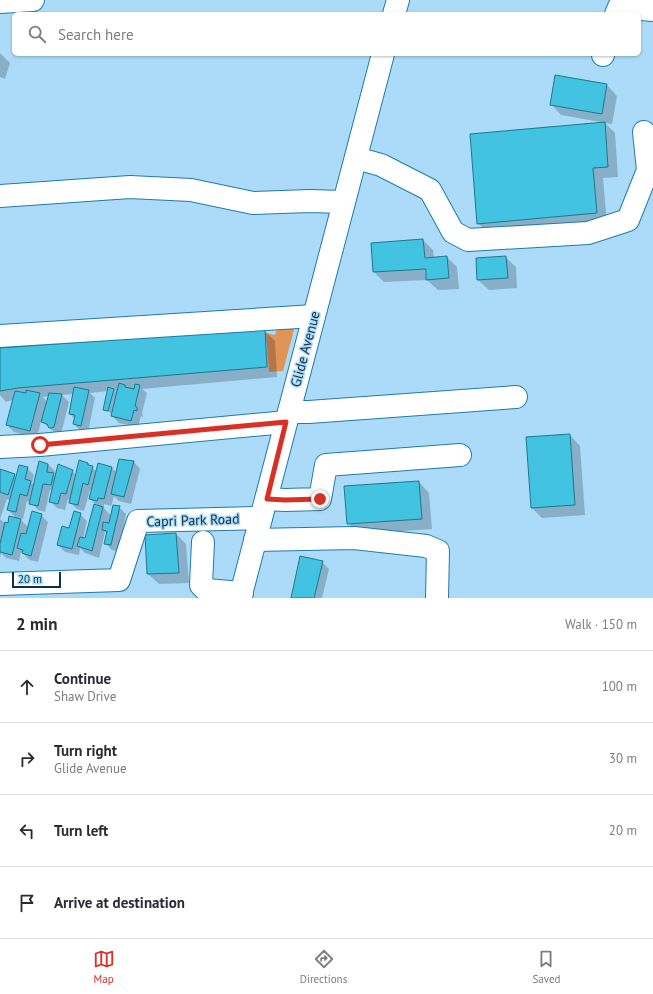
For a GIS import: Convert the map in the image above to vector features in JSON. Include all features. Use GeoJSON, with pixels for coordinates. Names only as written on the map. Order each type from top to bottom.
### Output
{"type":"FeatureCollection","features":[{"type":"Feature","properties":{"kind":"street"},"geometry":{"type":"LineString","coordinates":[[0,2],[33,0]]}},
{"type":"Feature","properties":{"kind":"street"},"geometry":{"type":"LineString","coordinates":[[395,12],[398,0]]}},
{"type":"Feature","properties":{"kind":"street"},"geometry":{"type":"LineString","coordinates":[[617,12],[619,7],[653,10]]}},
{"type":"Feature","properties":{"kind":"street","name":"Glide Avenue"},"geometry":{"type":"LineString","coordinates":[[241,595],[382,56]]}},
{"type":"Feature","properties":{"kind":"street"},"geometry":{"type":"LineString","coordinates":[[356,158],[381,165],[430,190],[453,232],[468,240],[588,233],[628,220],[648,170],[644,132]]}},
{"type":"Feature","properties":{"kind":"street"},"geometry":{"type":"LineString","coordinates":[[0,196],[130,187],[191,190],[253,203],[309,201],[344,202]]}},
{"type":"Feature","properties":{"kind":"street"},"geometry":{"type":"LineString","coordinates":[[0,336],[314,316]]}},
{"type":"Feature","properties":{"kind":"street"},"geometry":{"type":"LineString","coordinates":[[0,447],[48,444],[287,417],[309,412],[516,397]]}},
{"type":"Feature","properties":{"kind":"street"},"geometry":{"type":"LineString","coordinates":[[264,508],[285,500],[320,499],[326,465],[460,455]]}},
{"type":"Feature","properties":{"kind":"street","name":"Capri Park Road"},"geometry":{"type":"LineString","coordinates":[[0,584],[119,580],[138,521],[264,508]]}},
{"type":"Feature","properties":{"kind":"street"},"geometry":{"type":"LineString","coordinates":[[255,540],[354,538],[426,546],[438,552],[437,598]]}},
{"type":"Feature","properties":{"kind":"street"},"geometry":{"type":"LineString","coordinates":[[203,542],[200,585],[206,590],[241,595]]}},
{"type":"Feature","properties":{"kind":"shaded area"},"geometry":{"type":"Polygon","coordinates":[[[280,320],[295,326],[283,371],[269,372],[266,333],[275,335],[280,320]]]}},
{"type":"Feature","properties":{"kind":"building"},"geometry":{"type":"Polygon","coordinates":[[[555,75],[607,84],[602,114],[550,105],[555,75]]]}},
{"type":"Feature","properties":{"kind":"building"},"geometry":{"type":"Polygon","coordinates":[[[605,122],[608,167],[593,168],[597,213],[477,224],[470,134],[605,122]]]}},
{"type":"Feature","properties":{"kind":"building"},"geometry":{"type":"Polygon","coordinates":[[[423,239],[425,258],[447,256],[449,278],[426,280],[426,269],[373,272],[371,243],[423,239]]]}},
{"type":"Feature","properties":{"kind":"building"},"geometry":{"type":"Polygon","coordinates":[[[506,256],[508,278],[477,280],[476,258],[506,256]]]}},
{"type":"Feature","properties":{"kind":"building"},"geometry":{"type":"Polygon","coordinates":[[[265,329],[267,367],[18,388],[0,391],[0,348],[265,329]]]}},
{"type":"Feature","properties":{"kind":"building"},"geometry":{"type":"Polygon","coordinates":[[[119,383],[125,385],[125,387],[134,389],[135,384],[140,385],[135,406],[137,407],[137,411],[134,410],[131,421],[111,416],[119,383]]]}},
{"type":"Feature","properties":{"kind":"building"},"geometry":{"type":"Polygon","coordinates":[[[74,387],[89,390],[81,426],[73,424],[75,415],[69,414],[74,387]]]}},
{"type":"Feature","properties":{"kind":"building"},"geometry":{"type":"Polygon","coordinates":[[[108,387],[114,389],[108,411],[103,410],[108,387]]]}},
{"type":"Feature","properties":{"kind":"building"},"geometry":{"type":"Polygon","coordinates":[[[26,390],[40,393],[30,431],[6,425],[15,391],[26,393],[26,390]]]}},
{"type":"Feature","properties":{"kind":"building"},"geometry":{"type":"Polygon","coordinates":[[[49,393],[62,394],[54,427],[52,428],[49,428],[47,424],[41,422],[49,393]]]}},
{"type":"Feature","properties":{"kind":"building"},"geometry":{"type":"Polygon","coordinates":[[[570,434],[575,505],[531,508],[526,437],[570,434]]]}},
{"type":"Feature","properties":{"kind":"building"},"geometry":{"type":"Polygon","coordinates":[[[119,459],[134,461],[124,497],[111,494],[119,459]]]}},
{"type":"Feature","properties":{"kind":"building"},"geometry":{"type":"Polygon","coordinates":[[[79,460],[93,466],[88,485],[83,483],[78,505],[69,503],[79,460]]]}},
{"type":"Feature","properties":{"kind":"building"},"geometry":{"type":"Polygon","coordinates":[[[39,461],[48,464],[47,472],[54,473],[51,485],[43,484],[38,506],[29,504],[39,461]]]}},
{"type":"Feature","properties":{"kind":"building"},"geometry":{"type":"Polygon","coordinates":[[[98,463],[112,467],[104,499],[98,498],[97,501],[89,499],[98,463]]]}},
{"type":"Feature","properties":{"kind":"building"},"geometry":{"type":"Polygon","coordinates":[[[58,464],[73,470],[66,494],[61,493],[58,504],[49,502],[58,464]]]}},
{"type":"Feature","properties":{"kind":"building"},"geometry":{"type":"Polygon","coordinates":[[[19,465],[28,467],[25,479],[31,481],[27,496],[20,494],[16,512],[7,510],[19,465]]]}},
{"type":"Feature","properties":{"kind":"building"},"geometry":{"type":"Polygon","coordinates":[[[0,469],[15,474],[8,495],[0,492],[0,469]]]}},
{"type":"Feature","properties":{"kind":"building"},"geometry":{"type":"Polygon","coordinates":[[[419,481],[422,519],[347,524],[344,486],[419,481]]]}},
{"type":"Feature","properties":{"kind":"building"},"geometry":{"type":"Polygon","coordinates":[[[94,504],[103,507],[92,551],[77,546],[80,537],[85,538],[94,504]]]}},
{"type":"Feature","properties":{"kind":"building"},"geometry":{"type":"Polygon","coordinates":[[[113,505],[120,506],[111,545],[104,544],[107,531],[102,530],[103,522],[109,523],[113,505]]]}},
{"type":"Feature","properties":{"kind":"building"},"geometry":{"type":"Polygon","coordinates":[[[32,511],[42,514],[31,556],[22,553],[23,550],[17,548],[21,533],[26,534],[32,511]]]}},
{"type":"Feature","properties":{"kind":"building"},"geometry":{"type":"Polygon","coordinates":[[[74,511],[81,513],[72,549],[57,545],[62,526],[69,528],[74,511]]]}},
{"type":"Feature","properties":{"kind":"building"},"geometry":{"type":"Polygon","coordinates":[[[9,516],[21,519],[12,555],[0,552],[0,544],[5,522],[8,523],[9,516]]]}},
{"type":"Feature","properties":{"kind":"building"},"geometry":{"type":"Polygon","coordinates":[[[176,533],[179,573],[147,574],[145,535],[176,533]]]}},
{"type":"Feature","properties":{"kind":"building"},"geometry":{"type":"Polygon","coordinates":[[[300,556],[323,561],[314,598],[291,598],[300,556]]]}},
{"type":"Feature","properties":{"kind":"route"},"geometry":{"type":"LineString","coordinates":[[40,445],[286,422],[267,499],[320,499]]}}]}
